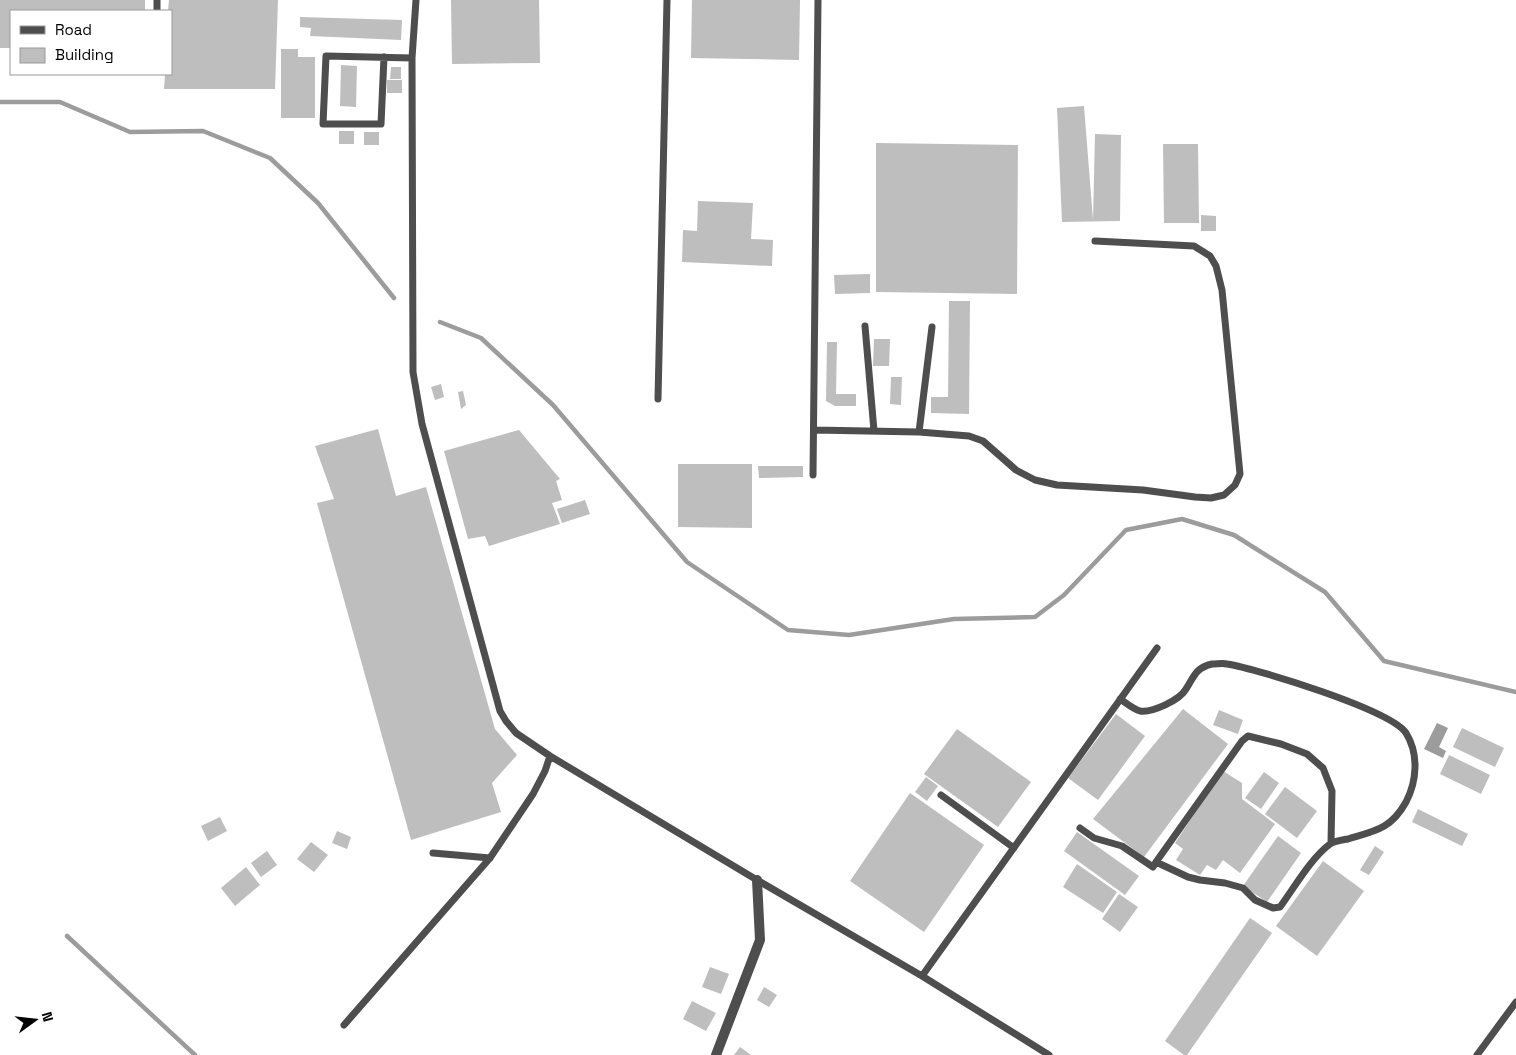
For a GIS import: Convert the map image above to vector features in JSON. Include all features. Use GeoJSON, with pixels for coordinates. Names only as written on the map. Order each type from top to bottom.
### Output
{"type":"FeatureCollection","features":[{"type":"Feature","properties":{"kind":"street"},"geometry":{"type":"LineString","coordinates":[[716,1055],[760,940],[757,880]]}},
{"type":"Feature","properties":{"kind":"lane"},"geometry":{"type":"LineString","coordinates":[[416,0],[412,58],[413,372],[422,424],[500,711],[516,733],[550,756],[922,976],[1049,1055]]}},
{"type":"Feature","properties":{"kind":"lane"},"geometry":{"type":"LineString","coordinates":[[658,399],[667,0]]}},
{"type":"Feature","properties":{"kind":"lane"},"geometry":{"type":"LineString","coordinates":[[813,475],[818,0]]}},
{"type":"Feature","properties":{"kind":"lane"},"geometry":{"type":"LineString","coordinates":[[384,57],[381,124],[323,124],[326,56],[384,57],[412,58]]}},
{"type":"Feature","properties":{"kind":"lane"},"geometry":{"type":"LineString","coordinates":[[814,430],[919,432],[969,436],[983,440],[1016,470],[1035,480],[1057,486],[1143,490],[1212,498],[1224,495],[1235,485],[1240,474],[1222,290],[1216,266],[1210,256],[1194,246],[1095,241]]}},
{"type":"Feature","properties":{"kind":"lane"},"geometry":{"type":"LineString","coordinates":[[864,326],[874,431]]}},
{"type":"Feature","properties":{"kind":"lane"},"geometry":{"type":"LineString","coordinates":[[919,432],[932,326]]}},
{"type":"Feature","properties":{"kind":"lane"},"geometry":{"type":"LineString","coordinates":[[922,976],[1157,648]]}},
{"type":"Feature","properties":{"kind":"lane"},"geometry":{"type":"LineString","coordinates":[[1120,699],[1139,711],[1155,709],[1167,704],[1185,692],[1195,672],[1210,665],[1226,663],[1303,684],[1382,715],[1405,732],[1413,750],[1416,775],[1406,801],[1393,820],[1378,830],[1330,843],[1312,862],[1280,906],[1273,908],[1255,900],[1243,888],[1188,877],[1156,862]]}},
{"type":"Feature","properties":{"kind":"lane"},"geometry":{"type":"LineString","coordinates":[[1080,828],[1094,838],[1122,846],[1153,867],[1242,741],[1248,736],[1281,744],[1308,754],[1323,768],[1332,791],[1330,843]]}},
{"type":"Feature","properties":{"kind":"lane"},"geometry":{"type":"LineString","coordinates":[[344,1025],[490,858],[533,794],[545,771],[550,756]]}},
{"type":"Feature","properties":{"kind":"lane"},"geometry":{"type":"LineString","coordinates":[[942,796],[1014,848]]}},
{"type":"Feature","properties":{"kind":"lane"},"geometry":{"type":"LineString","coordinates":[[433,853],[490,858]]}},
{"type":"Feature","properties":{"kind":"lane"},"geometry":{"type":"LineString","coordinates":[[1477,1055],[1516,1002]]}},
{"type":"Feature","properties":{"kind":"shaded area"},"geometry":{"type":"Polygon","coordinates":[[[1437,723],[1448,728],[1439,747],[1446,751],[1443,758],[1424,749],[1437,723]]]}},
{"type":"Feature","properties":{"kind":"building"},"geometry":{"type":"Polygon","coordinates":[[[0,0],[145,0],[145,10],[10,10],[10,48],[0,48],[0,0]]]}},
{"type":"Feature","properties":{"kind":"building"},"geometry":{"type":"Polygon","coordinates":[[[169,0],[278,0],[275,89],[164,89],[165,75],[172,75],[172,10],[168,10],[169,0]]]}},
{"type":"Feature","properties":{"kind":"building"},"geometry":{"type":"Polygon","coordinates":[[[451,0],[539,0],[540,63],[452,64],[451,0]]]}},
{"type":"Feature","properties":{"kind":"building"},"geometry":{"type":"Polygon","coordinates":[[[692,0],[800,0],[799,60],[691,58],[692,0]]]}},
{"type":"Feature","properties":{"kind":"building"},"geometry":{"type":"Polygon","coordinates":[[[300,17],[402,20],[401,40],[310,36],[311,28],[300,27],[300,17]]]}},
{"type":"Feature","properties":{"kind":"building"},"geometry":{"type":"Polygon","coordinates":[[[281,49],[298,49],[298,57],[315,57],[315,118],[281,118],[281,49]]]}},
{"type":"Feature","properties":{"kind":"building"},"geometry":{"type":"Polygon","coordinates":[[[341,65],[357,66],[356,107],[340,106],[341,65]]]}},
{"type":"Feature","properties":{"kind":"building"},"geometry":{"type":"Polygon","coordinates":[[[391,67],[401,67],[401,79],[390,79],[391,67]]]}},
{"type":"Feature","properties":{"kind":"building"},"geometry":{"type":"Polygon","coordinates":[[[387,80],[402,80],[402,93],[387,93],[387,80]]]}},
{"type":"Feature","properties":{"kind":"building"},"geometry":{"type":"Polygon","coordinates":[[[1084,106],[1093,220],[1095,134],[1121,135],[1120,221],[1062,222],[1057,108],[1084,106]]]}},
{"type":"Feature","properties":{"kind":"building"},"geometry":{"type":"Polygon","coordinates":[[[339,131],[354,131],[354,144],[339,144],[339,131]]]}},
{"type":"Feature","properties":{"kind":"building"},"geometry":{"type":"Polygon","coordinates":[[[364,132],[379,132],[379,145],[364,145],[364,132]]]}},
{"type":"Feature","properties":{"kind":"building"},"geometry":{"type":"Polygon","coordinates":[[[876,143],[1018,145],[1017,294],[876,292],[876,143]]]}},
{"type":"Feature","properties":{"kind":"building"},"geometry":{"type":"Polygon","coordinates":[[[1163,144],[1198,144],[1199,223],[1164,223],[1163,144]]]}},
{"type":"Feature","properties":{"kind":"building"},"geometry":{"type":"Polygon","coordinates":[[[698,201],[753,203],[751,239],[773,240],[772,266],[682,262],[683,230],[697,231],[698,201]]]}},
{"type":"Feature","properties":{"kind":"building"},"geometry":{"type":"Polygon","coordinates":[[[1201,215],[1216,216],[1216,231],[1201,231],[1201,215]]]}},
{"type":"Feature","properties":{"kind":"building"},"geometry":{"type":"Polygon","coordinates":[[[870,274],[870,293],[835,294],[834,275],[870,274]]]}},
{"type":"Feature","properties":{"kind":"building"},"geometry":{"type":"Polygon","coordinates":[[[949,301],[970,301],[969,414],[931,413],[931,397],[948,397],[949,301]]]}},
{"type":"Feature","properties":{"kind":"building"},"geometry":{"type":"Polygon","coordinates":[[[874,339],[890,339],[889,366],[873,366],[874,339]]]}},
{"type":"Feature","properties":{"kind":"building"},"geometry":{"type":"Polygon","coordinates":[[[827,342],[837,342],[836,394],[856,394],[856,406],[835,406],[826,401],[827,342]]]}},
{"type":"Feature","properties":{"kind":"building"},"geometry":{"type":"Polygon","coordinates":[[[891,377],[902,377],[901,405],[890,404],[891,377]]]}},
{"type":"Feature","properties":{"kind":"building"},"geometry":{"type":"Polygon","coordinates":[[[441,384],[444,397],[435,400],[431,387],[441,384]]]}},
{"type":"Feature","properties":{"kind":"building"},"geometry":{"type":"Polygon","coordinates":[[[463,391],[466,405],[461,409],[458,392],[463,391]]]}},
{"type":"Feature","properties":{"kind":"building"},"geometry":{"type":"Polygon","coordinates":[[[378,429],[396,496],[426,487],[495,729],[517,755],[492,783],[501,812],[411,840],[317,503],[334,499],[315,446],[378,429]]]}},
{"type":"Feature","properties":{"kind":"building"},"geometry":{"type":"Polygon","coordinates":[[[519,430],[560,479],[556,481],[562,500],[552,503],[560,524],[489,546],[485,536],[468,539],[444,451],[519,430]]]}},
{"type":"Feature","properties":{"kind":"building"},"geometry":{"type":"Polygon","coordinates":[[[678,464],[752,464],[752,528],[678,527],[678,464]]]}},
{"type":"Feature","properties":{"kind":"building"},"geometry":{"type":"Polygon","coordinates":[[[758,466],[803,466],[803,477],[759,478],[758,466]]]}},
{"type":"Feature","properties":{"kind":"building"},"geometry":{"type":"Polygon","coordinates":[[[585,500],[590,514],[562,523],[557,509],[585,500]]]}},
{"type":"Feature","properties":{"kind":"building"},"geometry":{"type":"Polygon","coordinates":[[[1183,709],[1228,744],[1144,857],[1093,819],[1183,709]]]}},
{"type":"Feature","properties":{"kind":"building"},"geometry":{"type":"Polygon","coordinates":[[[1219,710],[1243,720],[1238,734],[1213,725],[1219,710]]]}},
{"type":"Feature","properties":{"kind":"building"},"geometry":{"type":"Polygon","coordinates":[[[1116,714],[1145,736],[1098,800],[1068,778],[1116,714]]]}},
{"type":"Feature","properties":{"kind":"building"},"geometry":{"type":"Polygon","coordinates":[[[1462,728],[1504,748],[1495,767],[1453,747],[1462,728]]]}},
{"type":"Feature","properties":{"kind":"building"},"geometry":{"type":"Polygon","coordinates":[[[957,729],[1031,782],[998,827],[924,774],[957,729]]]}},
{"type":"Feature","properties":{"kind":"building"},"geometry":{"type":"Polygon","coordinates":[[[1449,755],[1490,775],[1481,794],[1440,774],[1449,755]]]}},
{"type":"Feature","properties":{"kind":"building"},"geometry":{"type":"Polygon","coordinates":[[[1223,771],[1242,783],[1242,799],[1275,824],[1240,873],[1223,860],[1216,870],[1207,865],[1200,875],[1176,860],[1183,849],[1175,843],[1223,771]]]}},
{"type":"Feature","properties":{"kind":"building"},"geometry":{"type":"Polygon","coordinates":[[[1264,772],[1279,783],[1261,809],[1245,798],[1264,772]]]}},
{"type":"Feature","properties":{"kind":"building"},"geometry":{"type":"Polygon","coordinates":[[[926,777],[938,786],[927,801],[915,792],[926,777]]]}},
{"type":"Feature","properties":{"kind":"building"},"geometry":{"type":"Polygon","coordinates":[[[1285,787],[1317,811],[1297,838],[1265,814],[1285,787]]]}},
{"type":"Feature","properties":{"kind":"building"},"geometry":{"type":"Polygon","coordinates":[[[910,793],[984,845],[924,932],[850,881],[910,793]]]}},
{"type":"Feature","properties":{"kind":"building"},"geometry":{"type":"Polygon","coordinates":[[[1418,809],[1468,834],[1462,846],[1412,822],[1418,809]]]}},
{"type":"Feature","properties":{"kind":"building"},"geometry":{"type":"Polygon","coordinates":[[[220,817],[227,831],[208,841],[201,826],[220,817]]]}},
{"type":"Feature","properties":{"kind":"building"},"geometry":{"type":"Polygon","coordinates":[[[337,831],[351,837],[347,849],[332,843],[337,831]]]}},
{"type":"Feature","properties":{"kind":"building"},"geometry":{"type":"Polygon","coordinates":[[[1077,832],[1139,876],[1125,895],[1064,851],[1077,832]]]}},
{"type":"Feature","properties":{"kind":"building"},"geometry":{"type":"Polygon","coordinates":[[[1278,836],[1301,853],[1267,902],[1243,886],[1278,836]]]}},
{"type":"Feature","properties":{"kind":"building"},"geometry":{"type":"Polygon","coordinates":[[[311,842],[328,855],[314,872],[297,859],[311,842]]]}},
{"type":"Feature","properties":{"kind":"building"},"geometry":{"type":"Polygon","coordinates":[[[1375,846],[1384,852],[1369,875],[1360,870],[1375,846]]]}},
{"type":"Feature","properties":{"kind":"building"},"geometry":{"type":"Polygon","coordinates":[[[267,851],[277,865],[261,877],[251,863],[267,851]]]}},
{"type":"Feature","properties":{"kind":"building"},"geometry":{"type":"Polygon","coordinates":[[[1323,861],[1364,891],[1317,956],[1276,926],[1323,861]]]}},
{"type":"Feature","properties":{"kind":"building"},"geometry":{"type":"Polygon","coordinates":[[[1077,864],[1117,892],[1103,913],[1063,887],[1077,864]]]}},
{"type":"Feature","properties":{"kind":"building"},"geometry":{"type":"Polygon","coordinates":[[[246,867],[260,885],[235,906],[221,888],[246,867]]]}},
{"type":"Feature","properties":{"kind":"building"},"geometry":{"type":"Polygon","coordinates":[[[1119,894],[1138,907],[1120,932],[1102,919],[1119,894]]]}},
{"type":"Feature","properties":{"kind":"building"},"geometry":{"type":"Polygon","coordinates":[[[1250,918],[1272,933],[1187,1055],[1184,1055],[1165,1041],[1250,918]]]}},
{"type":"Feature","properties":{"kind":"building"},"geometry":{"type":"Polygon","coordinates":[[[710,967],[729,974],[721,994],[702,987],[710,967]]]}},
{"type":"Feature","properties":{"kind":"building"},"geometry":{"type":"Polygon","coordinates":[[[764,987],[777,995],[769,1007],[757,1000],[764,987]]]}},
{"type":"Feature","properties":{"kind":"building"},"geometry":{"type":"Polygon","coordinates":[[[692,1001],[716,1013],[706,1031],[683,1019],[692,1001]]]}},
{"type":"Feature","properties":{"kind":"building"},"geometry":{"type":"Polygon","coordinates":[[[740,1047],[751,1055],[734,1055],[740,1047]]]}},
{"type":"Feature","properties":{"kind":"waterway"},"geometry":{"type":"LineString","coordinates":[[0,102],[60,102],[130,132],[203,131],[270,158],[318,203],[394,298]]}},
{"type":"Feature","properties":{"kind":"waterway"},"geometry":{"type":"LineString","coordinates":[[440,322],[481,338],[553,405],[687,562],[788,630],[849,635],[954,619],[1035,617],[1064,595],[1126,530],[1182,519],[1234,535],[1325,592],[1384,661],[1516,692]]}},
{"type":"Feature","properties":{"kind":"waterway"},"geometry":{"type":"LineString","coordinates":[[67,936],[195,1055]]}}]}
